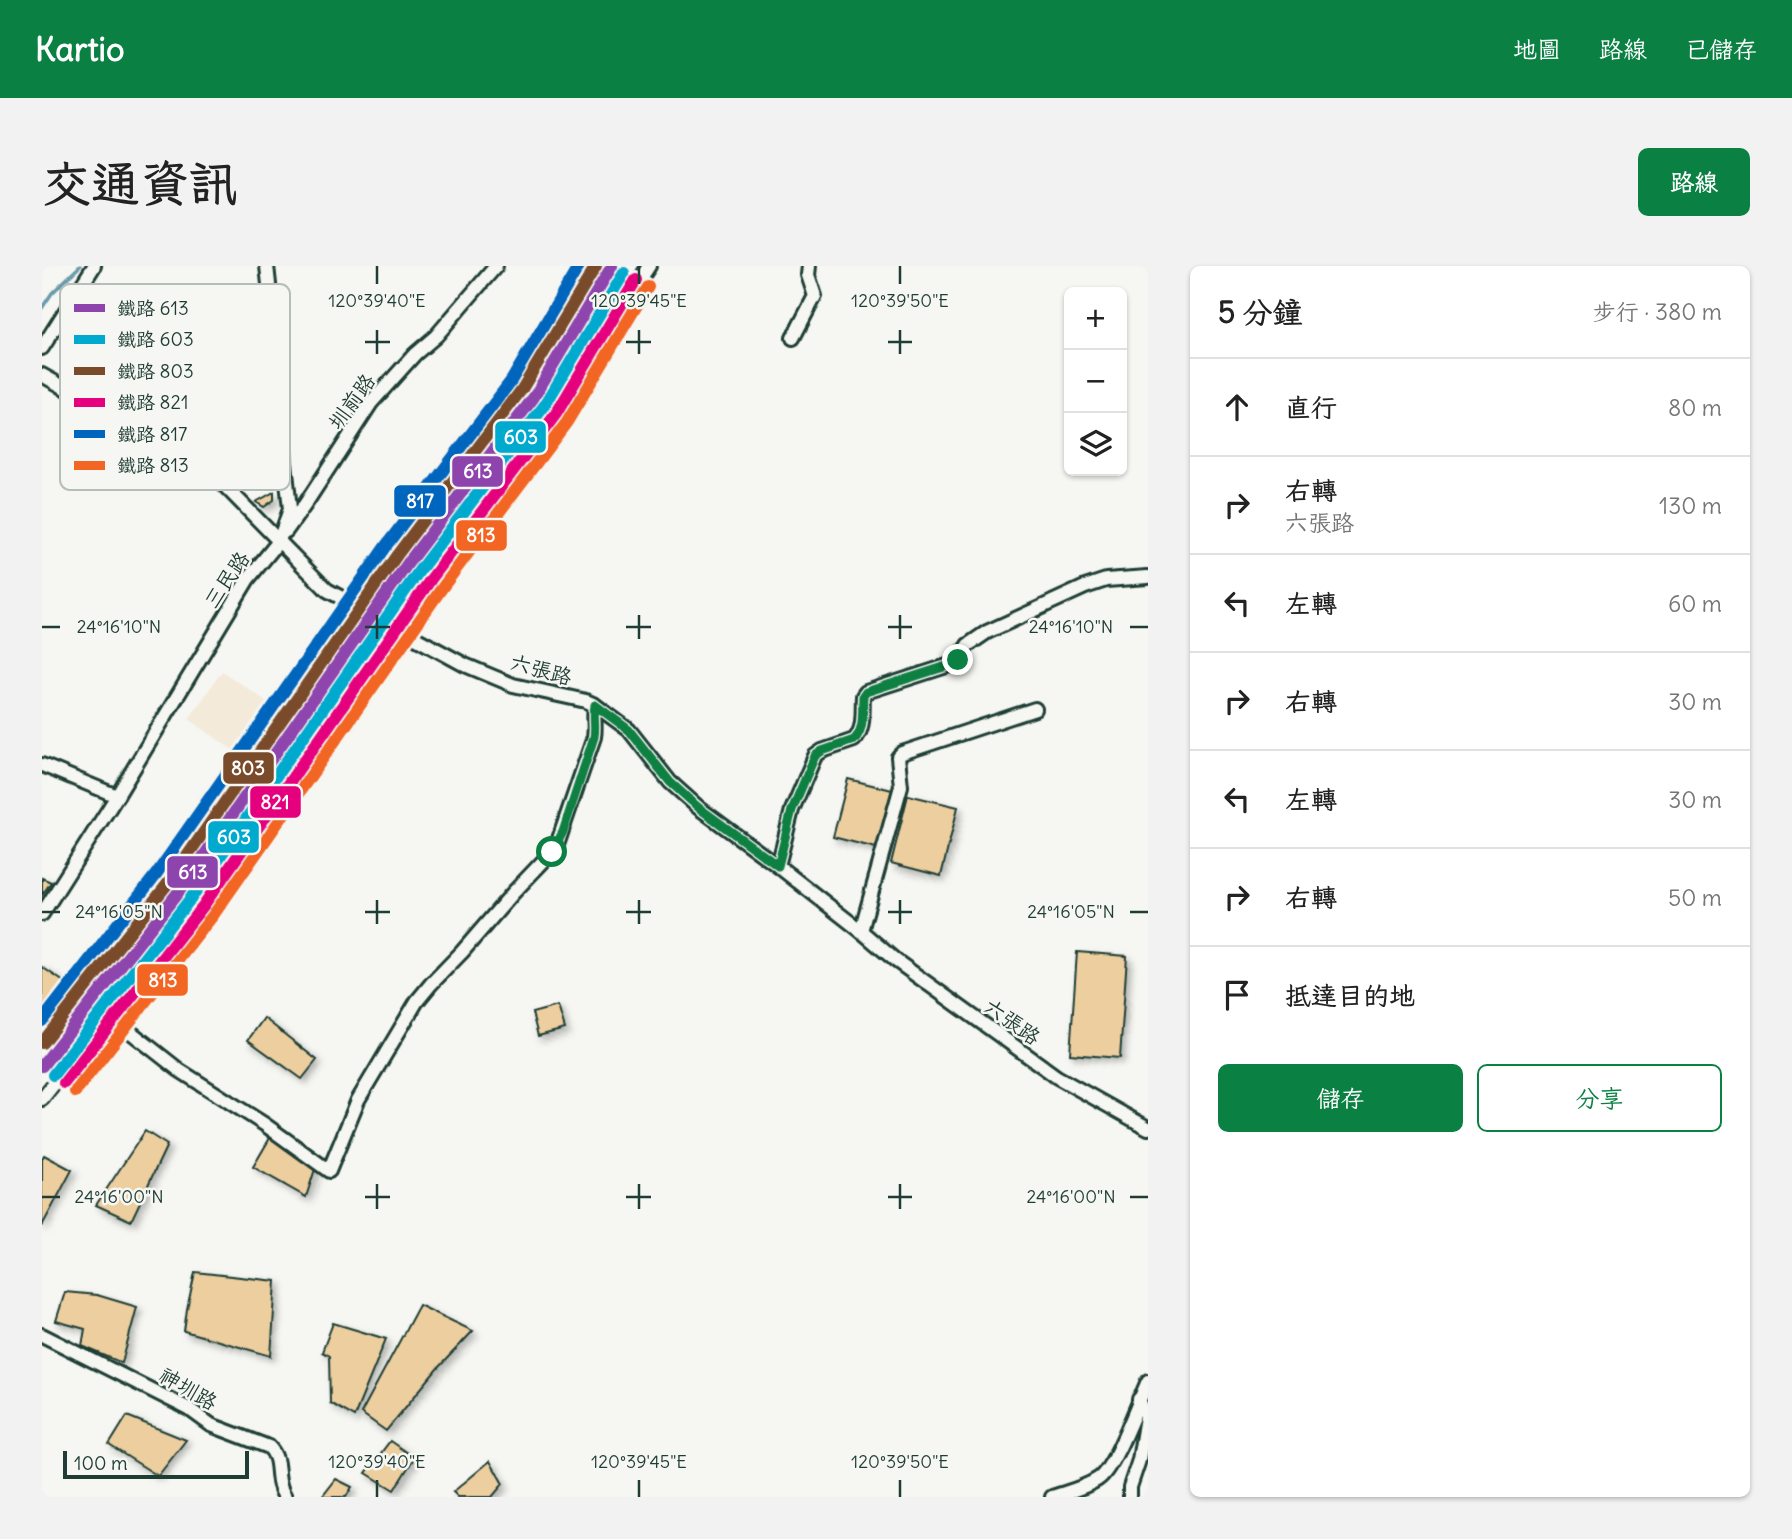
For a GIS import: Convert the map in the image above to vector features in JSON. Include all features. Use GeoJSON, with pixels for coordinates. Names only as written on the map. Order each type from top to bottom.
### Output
{"type":"FeatureCollection","features":[{"type":"Feature","properties":{"kind":"street"},"geometry":{"type":"LineString","coordinates":[[83,284],[94,266]]}},
{"type":"Feature","properties":{"kind":"street","name":"三民路"},"geometry":{"type":"LineString","coordinates":[[267,266],[269,284]]}},
{"type":"Feature","properties":{"kind":"street","name":"圳前路"},"geometry":{"type":"LineString","coordinates":[[279,541],[371,403],[415,354],[436,336],[496,266]]}},
{"type":"Feature","properties":{"kind":"street"},"geometry":{"type":"LineString","coordinates":[[42,1099],[110,1015],[297,744],[362,658],[421,597],[503,486],[649,266]]}},
{"type":"Feature","properties":{"kind":"street"},"geometry":{"type":"LineString","coordinates":[[793,338],[815,296],[808,275],[809,266]]}},
{"type":"Feature","properties":{"kind":"street"},"geometry":{"type":"LineString","coordinates":[[42,348],[60,320]]}},
{"type":"Feature","properties":{"kind":"street","name":"六張路"},"geometry":{"type":"LineString","coordinates":[[42,375],[60,385]]}},
{"type":"Feature","properties":{"kind":"street","name":"六張路"},"geometry":{"type":"LineString","coordinates":[[229,490],[327,590],[465,665],[513,685],[595,705],[629,730],[670,782],[699,808],[778,866],[895,960],[1057,1077],[1148,1128]]}},
{"type":"Feature","properties":{"kind":"street","name":"三民路"},"geometry":{"type":"LineString","coordinates":[[42,915],[247,579],[279,541],[290,509],[288,490]]}},
{"type":"Feature","properties":{"kind":"street"},"geometry":{"type":"LineString","coordinates":[[778,866],[792,810],[815,756],[857,738],[861,731],[863,696],[866,692],[953,664],[968,645],[987,632],[1085,587],[1106,580],[1148,577]]}},
{"type":"Feature","properties":{"kind":"street"},"geometry":{"type":"LineString","coordinates":[[110,1015],[179,1070],[264,1124],[329,1171],[358,1100],[423,993],[463,952],[558,842],[594,737],[595,705]]}},
{"type":"Feature","properties":{"kind":"street"},"geometry":{"type":"LineString","coordinates":[[861,931],[901,786],[898,757],[902,753],[1035,709]]}},
{"type":"Feature","properties":{"kind":"street"},"geometry":{"type":"LineString","coordinates":[[42,765],[117,796]]}},
{"type":"Feature","properties":{"kind":"street","name":"神圳路"},"geometry":{"type":"LineString","coordinates":[[42,1335],[189,1409],[211,1425],[269,1447],[277,1459],[279,1484],[285,1497]]}},
{"type":"Feature","properties":{"kind":"street"},"geometry":{"type":"LineString","coordinates":[[1052,1497],[1101,1478],[1113,1461],[1148,1381]]}},
{"type":"Feature","properties":{"kind":"street"},"geometry":{"type":"LineString","coordinates":[[1130,1497],[1146,1417],[1139,1399]]}},
{"type":"Feature","properties":{"kind":"shaded area"},"geometry":{"type":"Polygon","coordinates":[[[222,671],[276,708],[243,757],[189,719],[222,671]]]}},
{"type":"Feature","properties":{"kind":"building"},"geometry":{"type":"Polygon","coordinates":[[[274,492],[274,500],[264,507],[256,502],[274,492]]]}},
{"type":"Feature","properties":{"kind":"building"},"geometry":{"type":"Polygon","coordinates":[[[848,779],[892,790],[876,848],[833,837],[848,779]]]}},
{"type":"Feature","properties":{"kind":"building"},"geometry":{"type":"Polygon","coordinates":[[[908,795],[958,807],[941,876],[891,863],[908,795]]]}},
{"type":"Feature","properties":{"kind":"building"},"geometry":{"type":"Polygon","coordinates":[[[42,878],[51,882],[42,895],[42,878]]]}},
{"type":"Feature","properties":{"kind":"building"},"geometry":{"type":"Polygon","coordinates":[[[1077,952],[1127,956],[1120,1058],[1070,1054],[1077,952]]]}},
{"type":"Feature","properties":{"kind":"building"},"geometry":{"type":"Polygon","coordinates":[[[42,967],[67,984],[50,1012],[42,1005],[42,967]]]}},
{"type":"Feature","properties":{"kind":"building"},"geometry":{"type":"Polygon","coordinates":[[[558,1006],[565,1029],[538,1036],[532,1013],[558,1006]]]}},
{"type":"Feature","properties":{"kind":"building"},"geometry":{"type":"Polygon","coordinates":[[[264,1018],[317,1060],[302,1079],[248,1040],[264,1018]]]}},
{"type":"Feature","properties":{"kind":"building"},"geometry":{"type":"Polygon","coordinates":[[[145,1131],[167,1145],[131,1221],[96,1205],[145,1131]]]}},
{"type":"Feature","properties":{"kind":"building"},"geometry":{"type":"Polygon","coordinates":[[[270,1138],[316,1166],[306,1197],[253,1167],[270,1138]]]}},
{"type":"Feature","properties":{"kind":"building"},"geometry":{"type":"Polygon","coordinates":[[[44,1155],[72,1170],[42,1226],[42,1159],[44,1155]]]}},
{"type":"Feature","properties":{"kind":"building"},"geometry":{"type":"Polygon","coordinates":[[[195,1272],[276,1281],[271,1356],[184,1331],[195,1272]]]}},
{"type":"Feature","properties":{"kind":"building"},"geometry":{"type":"Polygon","coordinates":[[[65,1292],[97,1295],[137,1307],[122,1363],[82,1346],[85,1329],[56,1321],[65,1292]]]}},
{"type":"Feature","properties":{"kind":"building"},"geometry":{"type":"Polygon","coordinates":[[[419,1305],[473,1331],[437,1369],[386,1431],[361,1413],[419,1305]]]}},
{"type":"Feature","properties":{"kind":"building"},"geometry":{"type":"Polygon","coordinates":[[[333,1323],[386,1339],[354,1417],[330,1403],[329,1356],[322,1352],[333,1323]]]}},
{"type":"Feature","properties":{"kind":"building"},"geometry":{"type":"Polygon","coordinates":[[[127,1416],[186,1440],[158,1476],[109,1445],[127,1416]]]}},
{"type":"Feature","properties":{"kind":"building"},"geometry":{"type":"Polygon","coordinates":[[[390,1441],[414,1458],[394,1490],[366,1473],[390,1441]]]}},
{"type":"Feature","properties":{"kind":"building"},"geometry":{"type":"Polygon","coordinates":[[[490,1461],[503,1484],[492,1497],[458,1497],[453,1492],[490,1461]]]}},
{"type":"Feature","properties":{"kind":"building"},"geometry":{"type":"Polygon","coordinates":[[[336,1479],[352,1487],[346,1497],[322,1497],[336,1479]]]}},
{"type":"Feature","properties":{"kind":"waterway"},"geometry":{"type":"LineString","coordinates":[[61,284],[80,266]]}},
{"type":"Feature","properties":{"kind":"waterway"},"geometry":{"type":"LineString","coordinates":[[42,308],[60,285]]}},
{"type":"Feature","properties":{"kind":"rail line","name":"817"},"geometry":{"type":"LineString","coordinates":[[42,1021],[157,873],[385,547],[511,381],[579,266]]}},
{"type":"Feature","properties":{"kind":"rail line","name":"803"},"geometry":{"type":"LineString","coordinates":[[42,1043],[169,882],[397,555],[522,389],[596,266]]}},
{"type":"Feature","properties":{"kind":"rail line","name":"613"},"geometry":{"type":"LineString","coordinates":[[42,1066],[180,890],[408,563],[534,397],[612,266]]}},
{"type":"Feature","properties":{"kind":"rail line","name":"603"},"geometry":{"type":"LineString","coordinates":[[53,1075],[191,898],[419,571],[545,405],[624,273]]}},
{"type":"Feature","properties":{"kind":"rail line","name":"821"},"geometry":{"type":"LineString","coordinates":[[64,1083],[203,906],[431,579],[556,414],[636,280]]}},
{"type":"Feature","properties":{"kind":"rail line","name":"813"},"geometry":{"type":"LineString","coordinates":[[75,1092],[214,914],[442,588],[567,422],[648,287]]}},
{"type":"Feature","properties":{"kind":"route"},"geometry":{"type":"LineString","coordinates":[[552,852],[563,832],[594,737],[595,705],[629,730],[670,782],[699,808],[778,866],[792,810],[815,756],[857,738],[861,731],[863,696],[866,692],[953,664],[958,660]]}}]}
